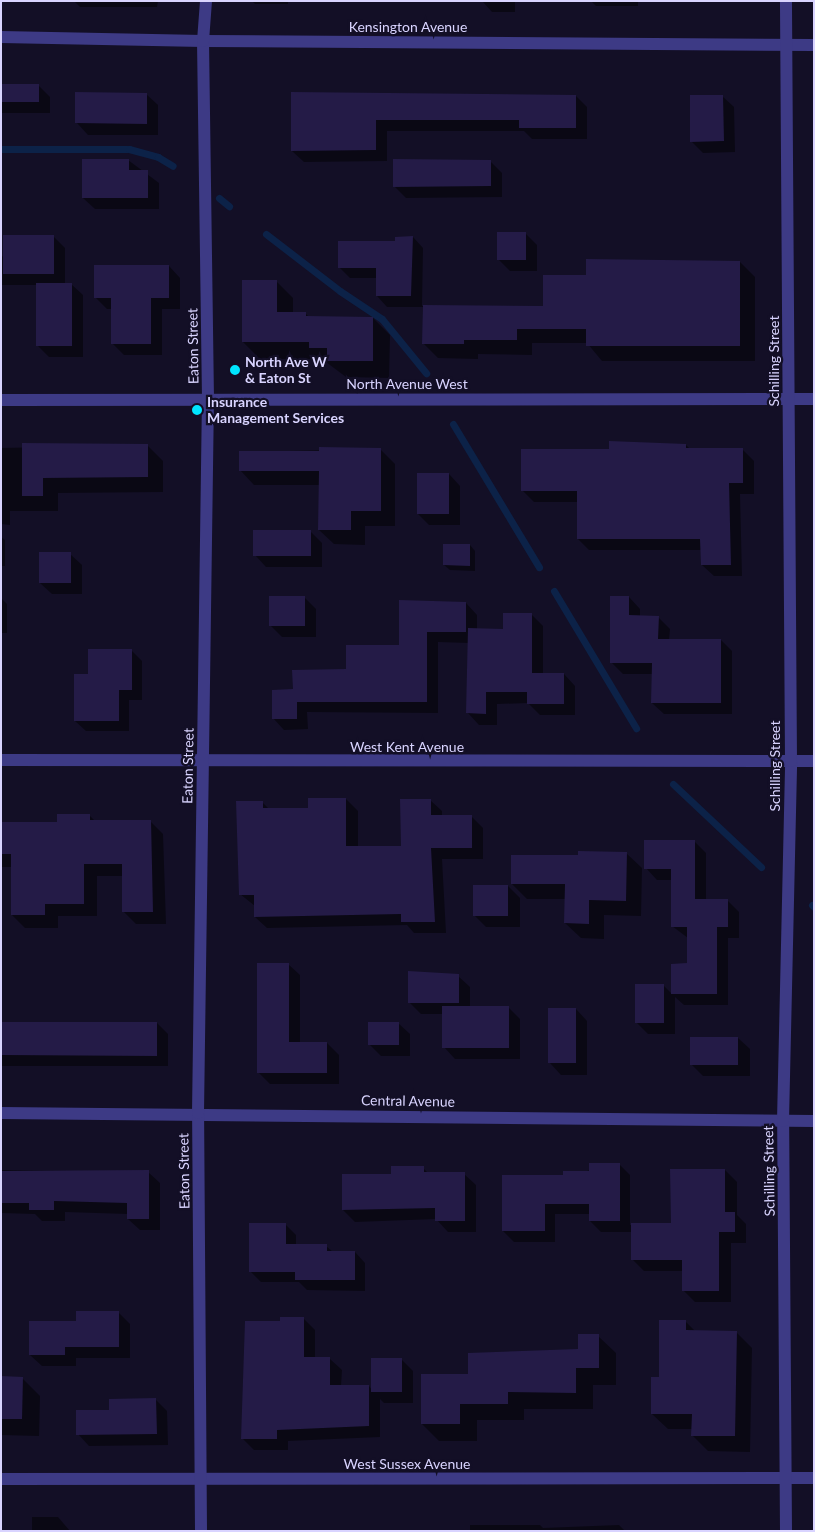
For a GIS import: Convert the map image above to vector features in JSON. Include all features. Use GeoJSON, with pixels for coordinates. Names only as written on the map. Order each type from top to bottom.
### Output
{"type":"FeatureCollection","features":[{"type":"Feature","properties":{"kind":"street","name":"Eaton Street"},"geometry":{"type":"LineString","coordinates":[[201,1531],[198,1113],[208,399],[203,41],[206,1]]}},
{"type":"Feature","properties":{"kind":"street","name":"Schilling Street"},"geometry":{"type":"LineString","coordinates":[[786,1],[791,761],[783,1121],[786,1531]]}},
{"type":"Feature","properties":{"kind":"street","name":"Kensington Avenue"},"geometry":{"type":"LineString","coordinates":[[1,36],[203,41],[814,45]]}},
{"type":"Feature","properties":{"kind":"street","name":"North Avenue West"},"geometry":{"type":"LineString","coordinates":[[1,400],[814,399]]}},
{"type":"Feature","properties":{"kind":"street","name":"West Kent Avenue"},"geometry":{"type":"LineString","coordinates":[[1,760],[203,762],[814,761]]}},
{"type":"Feature","properties":{"kind":"street","name":"Central Avenue"},"geometry":{"type":"LineString","coordinates":[[1,1113],[198,1113],[814,1122]]}},
{"type":"Feature","properties":{"kind":"street","name":"West Sussex Avenue"},"geometry":{"type":"LineString","coordinates":[[1,1479],[814,1478]]}},
{"type":"Feature","properties":{"kind":"building"},"geometry":{"type":"Polygon","coordinates":[[[1,84],[39,84],[39,102],[1,102],[1,84]]]}},
{"type":"Feature","properties":{"kind":"building"},"geometry":{"type":"Polygon","coordinates":[[[75,92],[147,93],[147,124],[75,123],[75,92]]]}},
{"type":"Feature","properties":{"kind":"building"},"geometry":{"type":"Polygon","coordinates":[[[291,92],[576,95],[576,128],[519,128],[519,120],[376,120],[376,150],[291,151],[291,92]]]}},
{"type":"Feature","properties":{"kind":"building"},"geometry":{"type":"Polygon","coordinates":[[[690,95],[723,95],[724,141],[690,142],[690,95]]]}},
{"type":"Feature","properties":{"kind":"building"},"geometry":{"type":"Polygon","coordinates":[[[82,159],[129,159],[129,170],[148,170],[148,198],[82,198],[82,159]]]}},
{"type":"Feature","properties":{"kind":"building"},"geometry":{"type":"Polygon","coordinates":[[[393,159],[491,160],[491,186],[393,187],[393,159]]]}},
{"type":"Feature","properties":{"kind":"building"},"geometry":{"type":"Polygon","coordinates":[[[497,232],[526,232],[526,260],[497,260],[497,232]]]}},
{"type":"Feature","properties":{"kind":"building"},"geometry":{"type":"Polygon","coordinates":[[[3,235],[54,235],[54,274],[3,274],[3,235]]]}},
{"type":"Feature","properties":{"kind":"building"},"geometry":{"type":"Polygon","coordinates":[[[413,236],[411,296],[376,296],[376,268],[338,268],[338,241],[395,241],[395,237],[413,236]]]}},
{"type":"Feature","properties":{"kind":"building"},"geometry":{"type":"Polygon","coordinates":[[[586,259],[740,261],[740,346],[586,346],[586,329],[517,329],[517,340],[464,340],[464,344],[422,344],[423,305],[543,306],[543,275],[586,275],[586,259]]]}},
{"type":"Feature","properties":{"kind":"building"},"geometry":{"type":"Polygon","coordinates":[[[94,265],[169,265],[169,298],[151,298],[151,344],[111,344],[111,298],[94,298],[94,265]]]}},
{"type":"Feature","properties":{"kind":"building"},"geometry":{"type":"Polygon","coordinates":[[[242,280],[277,280],[277,312],[306,312],[306,316],[373,317],[373,361],[327,361],[327,348],[309,348],[309,342],[242,342],[242,280]]]}},
{"type":"Feature","properties":{"kind":"building"},"geometry":{"type":"Polygon","coordinates":[[[36,283],[72,283],[72,346],[36,346],[36,283]]]}},
{"type":"Feature","properties":{"kind":"building"},"geometry":{"type":"Polygon","coordinates":[[[609,441],[686,444],[686,448],[743,448],[743,483],[729,483],[731,565],[701,565],[700,539],[577,539],[577,491],[521,491],[521,449],[609,449],[609,441]]]}},
{"type":"Feature","properties":{"kind":"building"},"geometry":{"type":"Polygon","coordinates":[[[22,443],[148,444],[148,477],[43,478],[43,496],[22,496],[22,443]]]}},
{"type":"Feature","properties":{"kind":"building"},"geometry":{"type":"Polygon","coordinates":[[[319,447],[381,448],[381,511],[351,511],[351,530],[318,530],[319,471],[239,471],[239,451],[319,451],[319,447]]]}},
{"type":"Feature","properties":{"kind":"building"},"geometry":{"type":"Polygon","coordinates":[[[417,473],[449,473],[449,514],[417,514],[417,473]]]}},
{"type":"Feature","properties":{"kind":"building"},"geometry":{"type":"Polygon","coordinates":[[[253,530],[311,530],[311,556],[253,556],[253,530]]]}},
{"type":"Feature","properties":{"kind":"building"},"geometry":{"type":"Polygon","coordinates":[[[443,544],[470,544],[470,566],[443,565],[443,544]]]}},
{"type":"Feature","properties":{"kind":"building"},"geometry":{"type":"Polygon","coordinates":[[[39,552],[71,552],[71,583],[39,583],[39,552]]]}},
{"type":"Feature","properties":{"kind":"building"},"geometry":{"type":"Polygon","coordinates":[[[269,596],[305,596],[305,626],[269,626],[269,596]]]}},
{"type":"Feature","properties":{"kind":"building"},"geometry":{"type":"Polygon","coordinates":[[[610,596],[629,596],[629,615],[659,616],[658,639],[721,639],[721,703],[651,703],[652,663],[610,663],[610,596]]]}},
{"type":"Feature","properties":{"kind":"building"},"geometry":{"type":"Polygon","coordinates":[[[399,600],[466,602],[466,632],[427,632],[427,702],[297,702],[297,719],[272,719],[272,690],[293,689],[292,670],[346,669],[346,645],[399,645],[399,600]]]}},
{"type":"Feature","properties":{"kind":"building"},"geometry":{"type":"Polygon","coordinates":[[[503,613],[532,613],[532,673],[564,673],[564,704],[527,704],[527,692],[486,692],[486,714],[466,713],[468,628],[503,629],[503,613]]]}},
{"type":"Feature","properties":{"kind":"building"},"geometry":{"type":"Polygon","coordinates":[[[88,649],[132,649],[132,690],[119,690],[119,721],[74,721],[74,674],[88,674],[88,649]]]}},
{"type":"Feature","properties":{"kind":"building"},"geometry":{"type":"Polygon","coordinates":[[[308,798],[346,798],[346,846],[401,846],[400,799],[431,799],[431,815],[472,815],[472,848],[431,848],[435,922],[401,922],[401,914],[254,917],[254,895],[239,895],[236,801],[263,801],[263,808],[308,808],[308,798]]]}},
{"type":"Feature","properties":{"kind":"building"},"geometry":{"type":"Polygon","coordinates":[[[57,814],[90,814],[90,820],[151,820],[153,912],[122,912],[122,864],[84,864],[84,904],[45,904],[45,915],[11,915],[11,854],[1,854],[1,822],[57,822],[57,814]]]}},
{"type":"Feature","properties":{"kind":"building"},"geometry":{"type":"Polygon","coordinates":[[[644,840],[695,840],[695,899],[728,899],[728,927],[717,927],[717,994],[671,994],[671,964],[687,963],[687,927],[671,927],[671,869],[644,869],[644,840]]]}},
{"type":"Feature","properties":{"kind":"building"},"geometry":{"type":"Polygon","coordinates":[[[578,851],[627,852],[626,901],[589,900],[589,924],[564,923],[565,884],[511,884],[511,855],[578,855],[578,851]]]}},
{"type":"Feature","properties":{"kind":"building"},"geometry":{"type":"Polygon","coordinates":[[[473,885],[508,885],[508,916],[473,916],[473,885]]]}},
{"type":"Feature","properties":{"kind":"building"},"geometry":{"type":"Polygon","coordinates":[[[257,963],[289,963],[289,1042],[327,1042],[327,1073],[257,1073],[257,963]]]}},
{"type":"Feature","properties":{"kind":"building"},"geometry":{"type":"Polygon","coordinates":[[[408,971],[459,974],[459,1003],[408,1003],[408,971]]]}},
{"type":"Feature","properties":{"kind":"building"},"geometry":{"type":"Polygon","coordinates":[[[635,984],[664,984],[664,1023],[635,1023],[635,984]]]}},
{"type":"Feature","properties":{"kind":"building"},"geometry":{"type":"Polygon","coordinates":[[[442,1006],[509,1006],[509,1048],[442,1048],[442,1006]]]}},
{"type":"Feature","properties":{"kind":"building"},"geometry":{"type":"Polygon","coordinates":[[[548,1008],[576,1008],[576,1063],[548,1063],[548,1008]]]}},
{"type":"Feature","properties":{"kind":"building"},"geometry":{"type":"Polygon","coordinates":[[[1,1022],[157,1022],[157,1056],[1,1055],[1,1022]]]}},
{"type":"Feature","properties":{"kind":"building"},"geometry":{"type":"Polygon","coordinates":[[[368,1022],[399,1022],[399,1045],[368,1045],[368,1022]]]}},
{"type":"Feature","properties":{"kind":"building"},"geometry":{"type":"Polygon","coordinates":[[[690,1037],[738,1037],[738,1065],[690,1065],[690,1037]]]}},
{"type":"Feature","properties":{"kind":"building"},"geometry":{"type":"Polygon","coordinates":[[[589,1163],[620,1163],[620,1221],[589,1221],[589,1204],[545,1204],[545,1231],[502,1231],[502,1175],[563,1175],[563,1171],[589,1171],[589,1163]]]}},
{"type":"Feature","properties":{"kind":"building"},"geometry":{"type":"Polygon","coordinates":[[[391,1166],[424,1166],[424,1172],[465,1172],[465,1221],[435,1221],[435,1208],[342,1210],[342,1174],[391,1174],[391,1166]]]}},
{"type":"Feature","properties":{"kind":"building"},"geometry":{"type":"Polygon","coordinates":[[[670,1169],[725,1169],[725,1212],[735,1212],[735,1232],[719,1232],[719,1291],[682,1291],[682,1260],[631,1260],[631,1223],[671,1223],[670,1169]]]}},
{"type":"Feature","properties":{"kind":"building"},"geometry":{"type":"Polygon","coordinates":[[[149,1170],[149,1219],[127,1219],[127,1203],[54,1201],[54,1210],[29,1210],[29,1203],[1,1203],[1,1171],[149,1170]]]}},
{"type":"Feature","properties":{"kind":"building"},"geometry":{"type":"Polygon","coordinates":[[[249,1223],[286,1223],[286,1244],[327,1244],[327,1251],[355,1251],[355,1280],[295,1280],[295,1272],[249,1272],[249,1223]]]}},
{"type":"Feature","properties":{"kind":"building"},"geometry":{"type":"Polygon","coordinates":[[[76,1311],[119,1311],[119,1347],[65,1347],[65,1355],[29,1355],[29,1321],[76,1321],[76,1311]]]}},
{"type":"Feature","properties":{"kind":"building"},"geometry":{"type":"Polygon","coordinates":[[[280,1317],[304,1317],[304,1357],[330,1357],[330,1385],[369,1385],[369,1426],[277,1430],[277,1439],[241,1439],[245,1321],[280,1321],[280,1317]]]}},
{"type":"Feature","properties":{"kind":"building"},"geometry":{"type":"Polygon","coordinates":[[[659,1320],[686,1320],[686,1330],[737,1331],[735,1436],[691,1436],[692,1414],[651,1414],[651,1377],[659,1377],[659,1320]]]}},
{"type":"Feature","properties":{"kind":"building"},"geometry":{"type":"Polygon","coordinates":[[[578,1334],[599,1334],[599,1368],[576,1368],[576,1393],[508,1392],[508,1404],[460,1404],[460,1424],[421,1424],[421,1374],[468,1374],[468,1353],[578,1349],[578,1334]]]}},
{"type":"Feature","properties":{"kind":"building"},"geometry":{"type":"Polygon","coordinates":[[[371,1358],[402,1358],[402,1392],[371,1392],[371,1358]]]}},
{"type":"Feature","properties":{"kind":"building"},"geometry":{"type":"Polygon","coordinates":[[[1,1376],[23,1377],[22,1419],[1,1419],[1,1376]]]}},
{"type":"Feature","properties":{"kind":"building"},"geometry":{"type":"Polygon","coordinates":[[[156,1398],[157,1434],[76,1435],[76,1410],[109,1410],[109,1399],[156,1398]]]}},
{"type":"Feature","properties":{"kind":"waterway"},"geometry":{"type":"LineString","coordinates":[[1,149],[129,149],[158,157],[173,166]]}},
{"type":"Feature","properties":{"kind":"waterway"},"geometry":{"type":"LineString","coordinates":[[219,198],[229,206]]}},
{"type":"Feature","properties":{"kind":"waterway"},"geometry":{"type":"LineString","coordinates":[[266,234],[340,291],[382,319],[426,373]]}},
{"type":"Feature","properties":{"kind":"waterway"},"geometry":{"type":"LineString","coordinates":[[453,424],[539,567]]}},
{"type":"Feature","properties":{"kind":"waterway"},"geometry":{"type":"LineString","coordinates":[[554,591],[636,728]]}},
{"type":"Feature","properties":{"kind":"waterway"},"geometry":{"type":"LineString","coordinates":[[673,784],[761,867]]}},
{"type":"Feature","properties":{"kind":"place","name":"North Ave W & Eaton St"},"geometry":{"type":"Point","coordinates":[235,370]}},
{"type":"Feature","properties":{"kind":"place","name":"Insurance Management Services"},"geometry":{"type":"Point","coordinates":[197,410]}}]}
